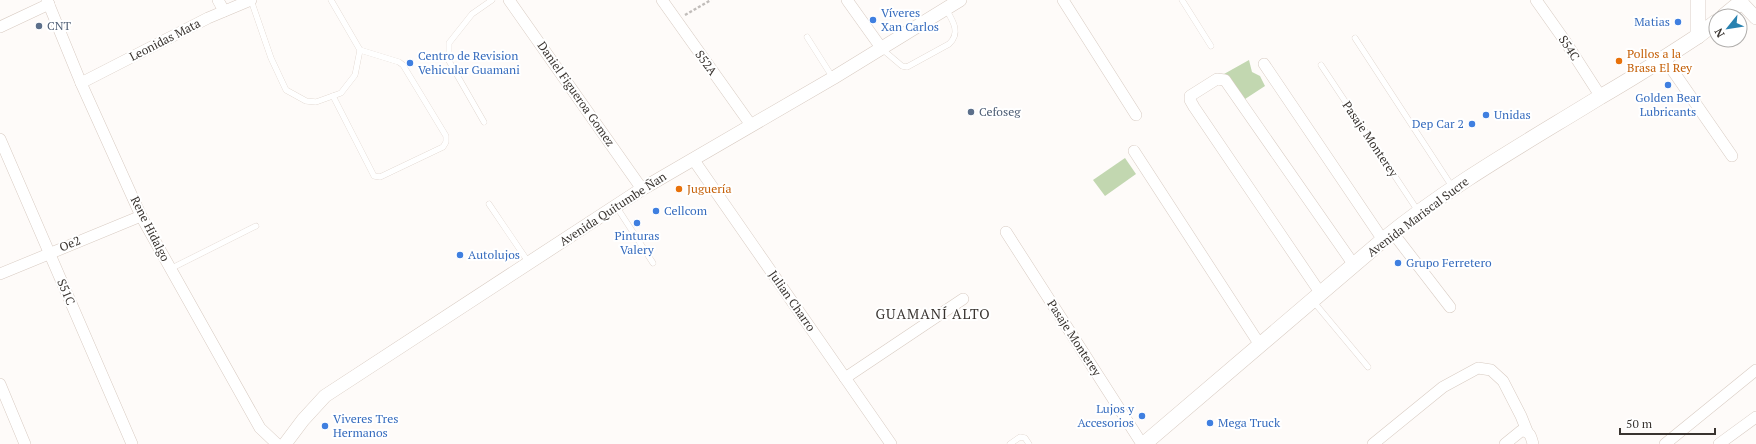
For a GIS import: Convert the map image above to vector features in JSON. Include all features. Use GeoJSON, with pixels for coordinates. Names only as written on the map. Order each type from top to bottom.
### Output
{"type":"FeatureCollection","features":[{"type":"Feature","properties":{"kind":"main road"},"geometry":{"type":"LineString","coordinates":[[1698,0],[1698,36]]}},
{"type":"Feature","properties":{"kind":"main road"},"geometry":{"type":"LineString","coordinates":[[1733,8],[1740,1]]}},
{"type":"Feature","properties":{"kind":"main road","name":"Avenida Mariscal Sucre"},"geometry":{"type":"LineString","coordinates":[[1143,444],[1388,236],[1419,213],[1454,188],[1529,140],[1664,58],[1708,28]]}},
{"type":"Feature","properties":{"kind":"street"},"geometry":{"type":"LineString","coordinates":[[218,0],[224,11]]}},
{"type":"Feature","properties":{"kind":"street","name":"Leonidas Mata"},"geometry":{"type":"LineString","coordinates":[[81,83],[208,18],[251,0]]}},
{"type":"Feature","properties":{"kind":"street","name":"Daniel Figueroa Gomez"},"geometry":{"type":"LineString","coordinates":[[509,0],[642,189]]}},
{"type":"Feature","properties":{"kind":"street","name":"S52A"},"geometry":{"type":"LineString","coordinates":[[662,0],[751,125]]}},
{"type":"Feature","properties":{"kind":"street"},"geometry":{"type":"LineString","coordinates":[[847,0],[882,49]]}},
{"type":"Feature","properties":{"kind":"street","name":"Avenida Quitumbe Ñan"},"geometry":{"type":"LineString","coordinates":[[285,444],[303,420],[325,396],[642,189],[882,49],[946,10],[959,0]]}},
{"type":"Feature","properties":{"kind":"street"},"geometry":{"type":"LineString","coordinates":[[1063,0],[1136,115]]}},
{"type":"Feature","properties":{"kind":"street","name":"S54C"},"geometry":{"type":"LineString","coordinates":[[1536,0],[1566,41],[1601,97]]}},
{"type":"Feature","properties":{"kind":"street"},"geometry":{"type":"LineString","coordinates":[[1740,1],[1756,18]]}},
{"type":"Feature","properties":{"kind":"street"},"geometry":{"type":"LineString","coordinates":[[0,27],[48,2]]}},
{"type":"Feature","properties":{"kind":"street","name":"Rene Hidalgo"},"geometry":{"type":"LineString","coordinates":[[48,2],[81,83],[141,216],[260,428],[278,444]]}},
{"type":"Feature","properties":{"kind":"street"},"geometry":{"type":"LineString","coordinates":[[1664,58],[1732,156]]}},
{"type":"Feature","properties":{"kind":"street"},"geometry":{"type":"LineString","coordinates":[[1264,64],[1388,236],[1450,307]]}},
{"type":"Feature","properties":{"kind":"street"},"geometry":{"type":"LineString","coordinates":[[1317,297],[1194,107],[1190,100],[1190,96],[1213,81],[1221,78],[1225,80],[1354,265]]}},
{"type":"Feature","properties":{"kind":"street","name":"S51C"},"geometry":{"type":"LineString","coordinates":[[0,139],[132,444]]}},
{"type":"Feature","properties":{"kind":"street"},"geometry":{"type":"LineString","coordinates":[[1134,151],[1260,345]]}},
{"type":"Feature","properties":{"kind":"street","name":"Julian Charro"},"geometry":{"type":"LineString","coordinates":[[693,159],[890,444]]}},
{"type":"Feature","properties":{"kind":"street","name":"Oe2"},"geometry":{"type":"LineString","coordinates":[[0,274],[141,216]]}},
{"type":"Feature","properties":{"kind":"street","name":"Pasaje Monterey"},"geometry":{"type":"LineString","coordinates":[[1006,232],[1143,444]]}},
{"type":"Feature","properties":{"kind":"street"},"geometry":{"type":"LineString","coordinates":[[845,378],[963,299]]}},
{"type":"Feature","properties":{"kind":"street"},"geometry":{"type":"LineString","coordinates":[[1374,444],[1443,387],[1478,368],[1491,370],[1503,381],[1521,416],[1524,431]]}},
{"type":"Feature","properties":{"kind":"street"},"geometry":{"type":"LineString","coordinates":[[1665,444],[1756,370]]}},
{"type":"Feature","properties":{"kind":"street"},"geometry":{"type":"LineString","coordinates":[[0,384],[25,444]]}},
{"type":"Feature","properties":{"kind":"street"},"geometry":{"type":"LineString","coordinates":[[1719,444],[1756,417]]}},
{"type":"Feature","properties":{"kind":"street"},"geometry":{"type":"LineString","coordinates":[[1505,444],[1524,431]]}},
{"type":"Feature","properties":{"kind":"street"},"geometry":{"type":"LineString","coordinates":[[1524,431],[1530,434],[1533,444]]}},
{"type":"Feature","properties":{"kind":"lane"},"geometry":{"type":"LineString","coordinates":[[251,0],[271,58],[286,90],[306,101],[316,102],[341,92],[355,76],[360,50],[331,0]]}},
{"type":"Feature","properties":{"kind":"lane"},"geometry":{"type":"LineString","coordinates":[[484,122],[449,61],[449,43],[472,14],[492,0]]}},
{"type":"Feature","properties":{"kind":"lane"},"geometry":{"type":"LineString","coordinates":[[1182,0],[1211,46]]}},
{"type":"Feature","properties":{"kind":"lane"},"geometry":{"type":"LineString","coordinates":[[882,49],[902,66],[907,67],[954,41],[956,32],[954,22],[946,10]]}},
{"type":"Feature","properties":{"kind":"lane"},"geometry":{"type":"LineString","coordinates":[[807,37],[833,78]]}},
{"type":"Feature","properties":{"kind":"lane"},"geometry":{"type":"LineString","coordinates":[[1355,38],[1454,188]]}},
{"type":"Feature","properties":{"kind":"lane"},"geometry":{"type":"LineString","coordinates":[[333,96],[374,176],[380,177],[443,147],[446,142],[446,136],[403,65],[399,62],[360,50]]}},
{"type":"Feature","properties":{"kind":"lane","name":"Pasaje Monterey"},"geometry":{"type":"LineString","coordinates":[[1320,65],[1419,213]]}},
{"type":"Feature","properties":{"kind":"lane"},"geometry":{"type":"LineString","coordinates":[[489,204],[529,263]]}},
{"type":"Feature","properties":{"kind":"lane"},"geometry":{"type":"LineString","coordinates":[[616,206],[653,263]]}},
{"type":"Feature","properties":{"kind":"lane"},"geometry":{"type":"LineString","coordinates":[[170,269],[256,226]]}},
{"type":"Feature","properties":{"kind":"lane"},"geometry":{"type":"LineString","coordinates":[[1317,297],[1368,367]]}},
{"type":"Feature","properties":{"kind":"lane"},"geometry":{"type":"LineString","coordinates":[[1010,444],[1020,437],[1024,438],[1029,444]]}},
{"type":"Feature","properties":{"kind":"path"},"geometry":{"type":"LineString","coordinates":[[676,21],[711,0]]}},
{"type":"Feature","properties":{"kind":"green space"},"geometry":{"type":"Polygon","coordinates":[[[1249,60],[1252,72],[1260,76],[1265,86],[1242,101],[1224,74],[1249,60]]]}},
{"type":"Feature","properties":{"kind":"green space"},"geometry":{"type":"Polygon","coordinates":[[[1125,158],[1136,174],[1105,196],[1093,180],[1125,158]]]}},
{"type":"Feature","properties":{"kind":"place","name":"Víveres Xan Carlos"},"geometry":{"type":"Point","coordinates":[873,20]}},
{"type":"Feature","properties":{"kind":"place","name":"Matias"},"geometry":{"type":"Point","coordinates":[1678,22]}},
{"type":"Feature","properties":{"kind":"place","name":"CNT"},"geometry":{"type":"Point","coordinates":[39,26]}},
{"type":"Feature","properties":{"kind":"place","name":"Pollos a la Brasa El Rey"},"geometry":{"type":"Point","coordinates":[1619,61]}},
{"type":"Feature","properties":{"kind":"place","name":"Centro de Revision Vehicular Guamani"},"geometry":{"type":"Point","coordinates":[410,63]}},
{"type":"Feature","properties":{"kind":"place","name":"Golden Bear Lubricants"},"geometry":{"type":"Point","coordinates":[1668,85]}},
{"type":"Feature","properties":{"kind":"place","name":"Cefoseg"},"geometry":{"type":"Point","coordinates":[971,112]}},
{"type":"Feature","properties":{"kind":"place","name":"Unidas"},"geometry":{"type":"Point","coordinates":[1486,115]}},
{"type":"Feature","properties":{"kind":"place","name":"Dep Car 2"},"geometry":{"type":"Point","coordinates":[1472,124]}},
{"type":"Feature","properties":{"kind":"place","name":"Juguería"},"geometry":{"type":"Point","coordinates":[679,189]}},
{"type":"Feature","properties":{"kind":"place","name":"Cellcom"},"geometry":{"type":"Point","coordinates":[656,211]}},
{"type":"Feature","properties":{"kind":"place","name":"Pinturas Valery"},"geometry":{"type":"Point","coordinates":[637,223]}},
{"type":"Feature","properties":{"kind":"place","name":"Autolujos"},"geometry":{"type":"Point","coordinates":[460,255]}},
{"type":"Feature","properties":{"kind":"place","name":"Grupo Ferretero"},"geometry":{"type":"Point","coordinates":[1398,263]}},
{"type":"Feature","properties":{"kind":"place","name":"Lujos y Accesorios"},"geometry":{"type":"Point","coordinates":[1142,416]}},
{"type":"Feature","properties":{"kind":"place","name":"Mega Truck"},"geometry":{"type":"Point","coordinates":[1210,423]}},
{"type":"Feature","properties":{"kind":"place","name":"Viveres Tres Hermanos"},"geometry":{"type":"Point","coordinates":[325,426]}},
{"type":"Feature","properties":{"kind":"district","name":"GUAMANÍ ALTO"},"geometry":{"type":"Point","coordinates":[933,314]}}]}
